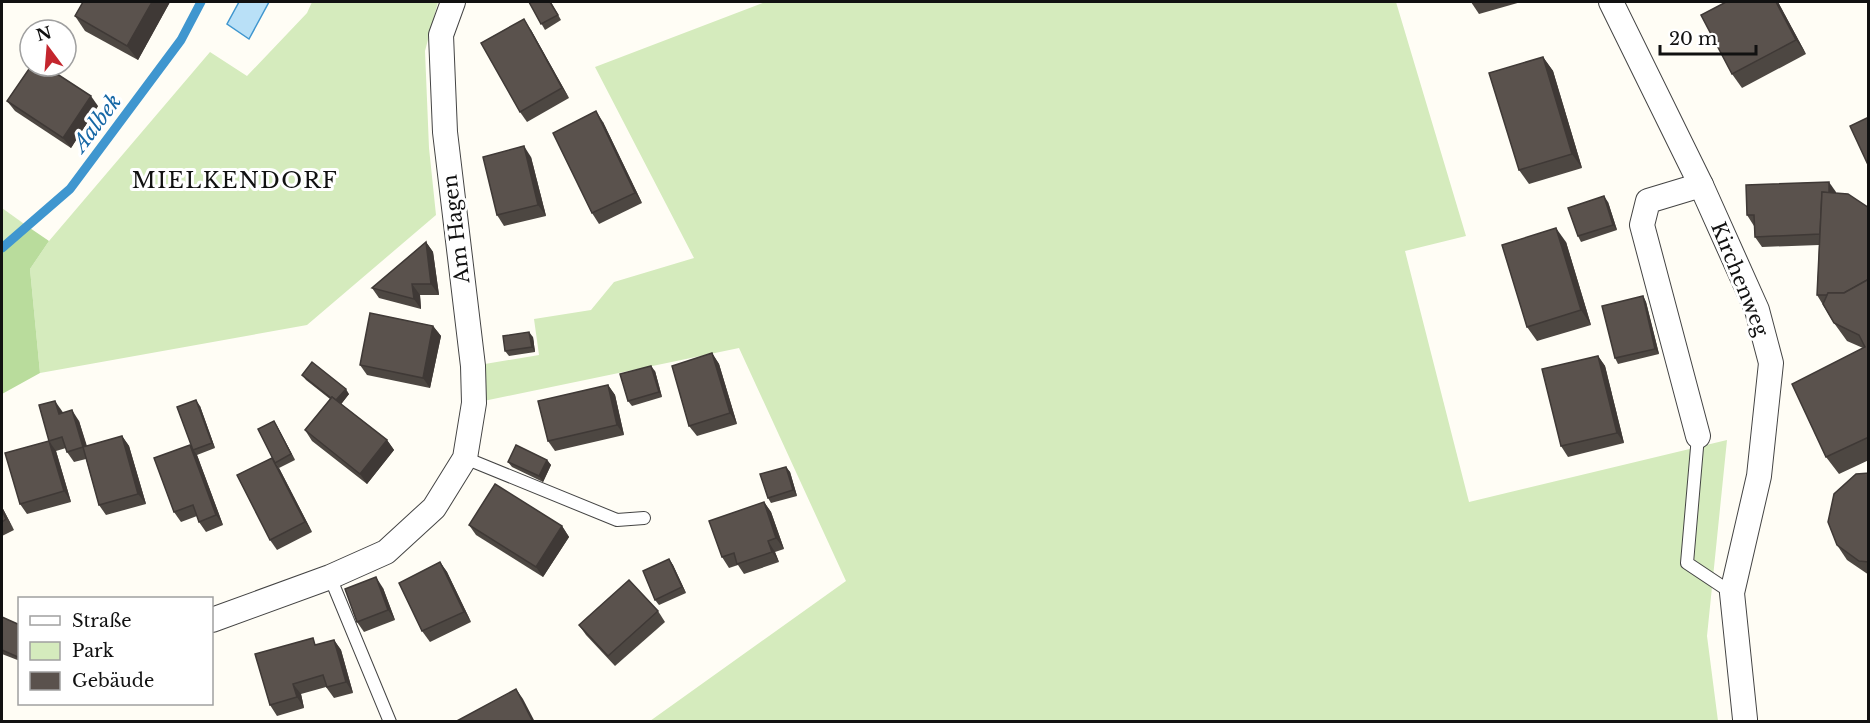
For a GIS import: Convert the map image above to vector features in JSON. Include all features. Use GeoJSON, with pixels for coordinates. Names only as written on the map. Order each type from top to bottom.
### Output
{"type":"FeatureCollection","features":[{"type":"Feature","properties":{"kind":"street","name":"Am Hagen"},"geometry":{"type":"LineString","coordinates":[[213,620],[330,577],[386,552],[434,508],[465,458],[474,403],[472,366],[445,132],[441,35],[453,2]]}},
{"type":"Feature","properties":{"kind":"street","name":"Kirchenweg"},"geometry":{"type":"LineString","coordinates":[[1611,2],[1701,185],[1757,310],[1771,363],[1759,476],[1732,593],[1745,719]]}},
{"type":"Feature","properties":{"kind":"street"},"geometry":{"type":"LineString","coordinates":[[1698,436],[1642,225],[1648,201],[1701,185]]}},
{"type":"Feature","properties":{"kind":"lane"},"geometry":{"type":"LineString","coordinates":[[1698,436],[1688,563],[1732,593]]}},
{"type":"Feature","properties":{"kind":"lane"},"geometry":{"type":"LineString","coordinates":[[465,458],[616,520],[644,518]]}},
{"type":"Feature","properties":{"kind":"lane"},"geometry":{"type":"LineString","coordinates":[[330,577],[390,722]]}},
{"type":"Feature","properties":{"kind":"green space"},"geometry":{"type":"Polygon","coordinates":[[[312,2],[438,2],[425,51],[429,148],[436,215],[307,325],[40,373],[30,269],[49,241],[210,52],[247,76],[307,13],[312,2]]]}},
{"type":"Feature","properties":{"kind":"green space"},"geometry":{"type":"Polygon","coordinates":[[[765,2],[1396,2],[1466,236],[1405,251],[1469,502],[1727,440],[1707,636],[1718,721],[650,721],[846,581],[739,348],[474,403],[473,366],[539,355],[534,319],[591,310],[614,282],[694,258],[595,67],[765,2]]]}},
{"type":"Feature","properties":{"kind":"green space"},"geometry":{"type":"Polygon","coordinates":[[[2,208],[27,226],[2,248],[2,208]]]}},
{"type":"Feature","properties":{"kind":"green space"},"geometry":{"type":"Polygon","coordinates":[[[27,226],[49,241],[30,269],[40,373],[2,394],[2,248],[27,226]]]}},
{"type":"Feature","properties":{"kind":"water"},"geometry":{"type":"Polygon","coordinates":[[[239,2],[269,2],[249,39],[227,24],[239,2]]]}},
{"type":"Feature","properties":{"kind":"building"},"geometry":{"type":"Polygon","coordinates":[[[83,2],[152,2],[127,46],[75,16],[83,2]]]}},
{"type":"Feature","properties":{"kind":"building"},"geometry":{"type":"Polygon","coordinates":[[[529,2],[550,2],[558,15],[541,24],[529,2]]]}},
{"type":"Feature","properties":{"kind":"building"},"geometry":{"type":"Polygon","coordinates":[[[1726,2],[1776,2],[1796,40],[1732,74],[1701,15],[1726,2]]]}},
{"type":"Feature","properties":{"kind":"building"},"geometry":{"type":"Polygon","coordinates":[[[524,19],[562,88],[520,112],[481,43],[524,19]]]}},
{"type":"Feature","properties":{"kind":"building"},"geometry":{"type":"Polygon","coordinates":[[[1543,57],[1572,154],[1519,170],[1489,73],[1543,57]]]}},
{"type":"Feature","properties":{"kind":"building"},"geometry":{"type":"Polygon","coordinates":[[[23,78],[63,78],[91,96],[63,138],[7,101],[23,78]]]}},
{"type":"Feature","properties":{"kind":"building"},"geometry":{"type":"Polygon","coordinates":[[[596,111],[635,193],[592,213],[553,133],[596,111]]]}},
{"type":"Feature","properties":{"kind":"building"},"geometry":{"type":"Polygon","coordinates":[[[1869,117],[1869,167],[1850,126],[1869,117]]]}},
{"type":"Feature","properties":{"kind":"building"},"geometry":{"type":"Polygon","coordinates":[[[524,146],[538,205],[497,215],[483,157],[524,146]]]}},
{"type":"Feature","properties":{"kind":"building"},"geometry":{"type":"Polygon","coordinates":[[[1829,182],[1829,193],[1822,192],[1820,234],[1755,237],[1754,215],[1747,215],[1746,185],[1829,182]]]}},
{"type":"Feature","properties":{"kind":"building"},"geometry":{"type":"Polygon","coordinates":[[[1822,192],[1848,194],[1869,208],[1869,279],[1844,293],[1817,295],[1822,192]]]}},
{"type":"Feature","properties":{"kind":"building"},"geometry":{"type":"Polygon","coordinates":[[[1604,196],[1613,225],[1578,236],[1568,208],[1604,196]]]}},
{"type":"Feature","properties":{"kind":"building"},"geometry":{"type":"Polygon","coordinates":[[[1556,228],[1581,310],[1527,327],[1502,245],[1556,228]]]}},
{"type":"Feature","properties":{"kind":"building"},"geometry":{"type":"Polygon","coordinates":[[[426,242],[431,284],[412,284],[414,299],[372,288],[426,242]]]}},
{"type":"Feature","properties":{"kind":"building"},"geometry":{"type":"Polygon","coordinates":[[[1869,279],[1869,437],[1826,457],[1792,384],[1865,347],[1859,335],[1834,323],[1823,304],[1828,293],[1844,293],[1869,279]]]}},
{"type":"Feature","properties":{"kind":"building"},"geometry":{"type":"Polygon","coordinates":[[[1643,296],[1655,349],[1615,358],[1602,306],[1643,296]]]}},
{"type":"Feature","properties":{"kind":"building"},"geometry":{"type":"Polygon","coordinates":[[[370,313],[433,326],[423,378],[360,365],[370,313]]]}},
{"type":"Feature","properties":{"kind":"building"},"geometry":{"type":"Polygon","coordinates":[[[529,332],[532,347],[505,351],[503,336],[529,332]]]}},
{"type":"Feature","properties":{"kind":"building"},"geometry":{"type":"Polygon","coordinates":[[[712,353],[730,413],[689,426],[672,366],[712,353]]]}},
{"type":"Feature","properties":{"kind":"building"},"geometry":{"type":"Polygon","coordinates":[[[1598,356],[1617,433],[1561,446],[1542,369],[1598,356]]]}},
{"type":"Feature","properties":{"kind":"building"},"geometry":{"type":"Polygon","coordinates":[[[312,362],[346,389],[336,400],[302,375],[312,362]]]}},
{"type":"Feature","properties":{"kind":"building"},"geometry":{"type":"Polygon","coordinates":[[[651,366],[659,392],[628,401],[620,374],[651,366]]]}},
{"type":"Feature","properties":{"kind":"building"},"geometry":{"type":"Polygon","coordinates":[[[608,385],[617,425],[548,441],[538,401],[608,385]]]}},
{"type":"Feature","properties":{"kind":"building"},"geometry":{"type":"Polygon","coordinates":[[[332,397],[387,440],[360,474],[305,430],[332,397]]]}},
{"type":"Feature","properties":{"kind":"building"},"geometry":{"type":"Polygon","coordinates":[[[196,400],[212,443],[193,450],[177,407],[196,400]]]}},
{"type":"Feature","properties":{"kind":"building"},"geometry":{"type":"Polygon","coordinates":[[[55,401],[59,414],[72,410],[83,447],[67,452],[62,437],[49,441],[39,405],[55,401]]]}},
{"type":"Feature","properties":{"kind":"building"},"geometry":{"type":"Polygon","coordinates":[[[274,421],[291,454],[275,463],[258,429],[274,421]]]}},
{"type":"Feature","properties":{"kind":"building"},"geometry":{"type":"Polygon","coordinates":[[[122,436],[138,494],[99,505],[83,447],[122,436]]]}},
{"type":"Feature","properties":{"kind":"building"},"geometry":{"type":"Polygon","coordinates":[[[49,441],[64,491],[20,504],[5,453],[49,441]]]}},
{"type":"Feature","properties":{"kind":"building"},"geometry":{"type":"Polygon","coordinates":[[[190,445],[216,515],[199,522],[193,505],[174,512],[154,458],[190,445]]]}},
{"type":"Feature","properties":{"kind":"building"},"geometry":{"type":"Polygon","coordinates":[[[516,445],[547,460],[539,476],[508,462],[516,445]]]}},
{"type":"Feature","properties":{"kind":"building"},"geometry":{"type":"Polygon","coordinates":[[[272,458],[305,522],[270,540],[237,475],[272,458]]]}},
{"type":"Feature","properties":{"kind":"building"},"geometry":{"type":"Polygon","coordinates":[[[786,467],[793,490],[768,498],[760,474],[786,467]]]}},
{"type":"Feature","properties":{"kind":"building"},"geometry":{"type":"Polygon","coordinates":[[[1869,473],[1869,562],[1859,561],[1837,545],[1828,522],[1834,494],[1856,474],[1869,473]]]}},
{"type":"Feature","properties":{"kind":"building"},"geometry":{"type":"Polygon","coordinates":[[[495,484],[562,526],[536,567],[469,525],[495,484]]]}},
{"type":"Feature","properties":{"kind":"building"},"geometry":{"type":"Polygon","coordinates":[[[764,502],[776,538],[768,541],[772,552],[737,564],[734,553],[722,557],[709,521],[764,502]]]}},
{"type":"Feature","properties":{"kind":"building"},"geometry":{"type":"Polygon","coordinates":[[[2,510],[6,519],[2,522],[2,510]]]}},
{"type":"Feature","properties":{"kind":"building"},"geometry":{"type":"Polygon","coordinates":[[[669,559],[682,587],[655,600],[643,571],[669,559]]]}},
{"type":"Feature","properties":{"kind":"building"},"geometry":{"type":"Polygon","coordinates":[[[440,562],[464,612],[422,631],[399,583],[440,562]]]}},
{"type":"Feature","properties":{"kind":"building"},"geometry":{"type":"Polygon","coordinates":[[[376,577],[388,610],[357,622],[345,589],[376,577]]]}},
{"type":"Feature","properties":{"kind":"building"},"geometry":{"type":"Polygon","coordinates":[[[629,580],[658,611],[608,656],[579,625],[629,580]]]}},
{"type":"Feature","properties":{"kind":"building"},"geometry":{"type":"Polygon","coordinates":[[[2,617],[18,624],[18,657],[2,650],[2,617]]]}},
{"type":"Feature","properties":{"kind":"building"},"geometry":{"type":"Polygon","coordinates":[[[313,638],[315,645],[334,640],[346,682],[327,687],[323,675],[293,684],[297,697],[270,705],[255,654],[313,638]]]}},
{"type":"Feature","properties":{"kind":"building"},"geometry":{"type":"Polygon","coordinates":[[[516,689],[533,722],[455,722],[516,689]]]}},
{"type":"Feature","properties":{"kind":"waterway","name":"Aalbek"},"geometry":{"type":"LineString","coordinates":[[2,248],[70,189],[181,40],[201,2]]}},
{"type":"Feature","properties":{"kind":"district","name":"MIELKENDORF"},"geometry":{"type":"Point","coordinates":[235,180]}}]}
